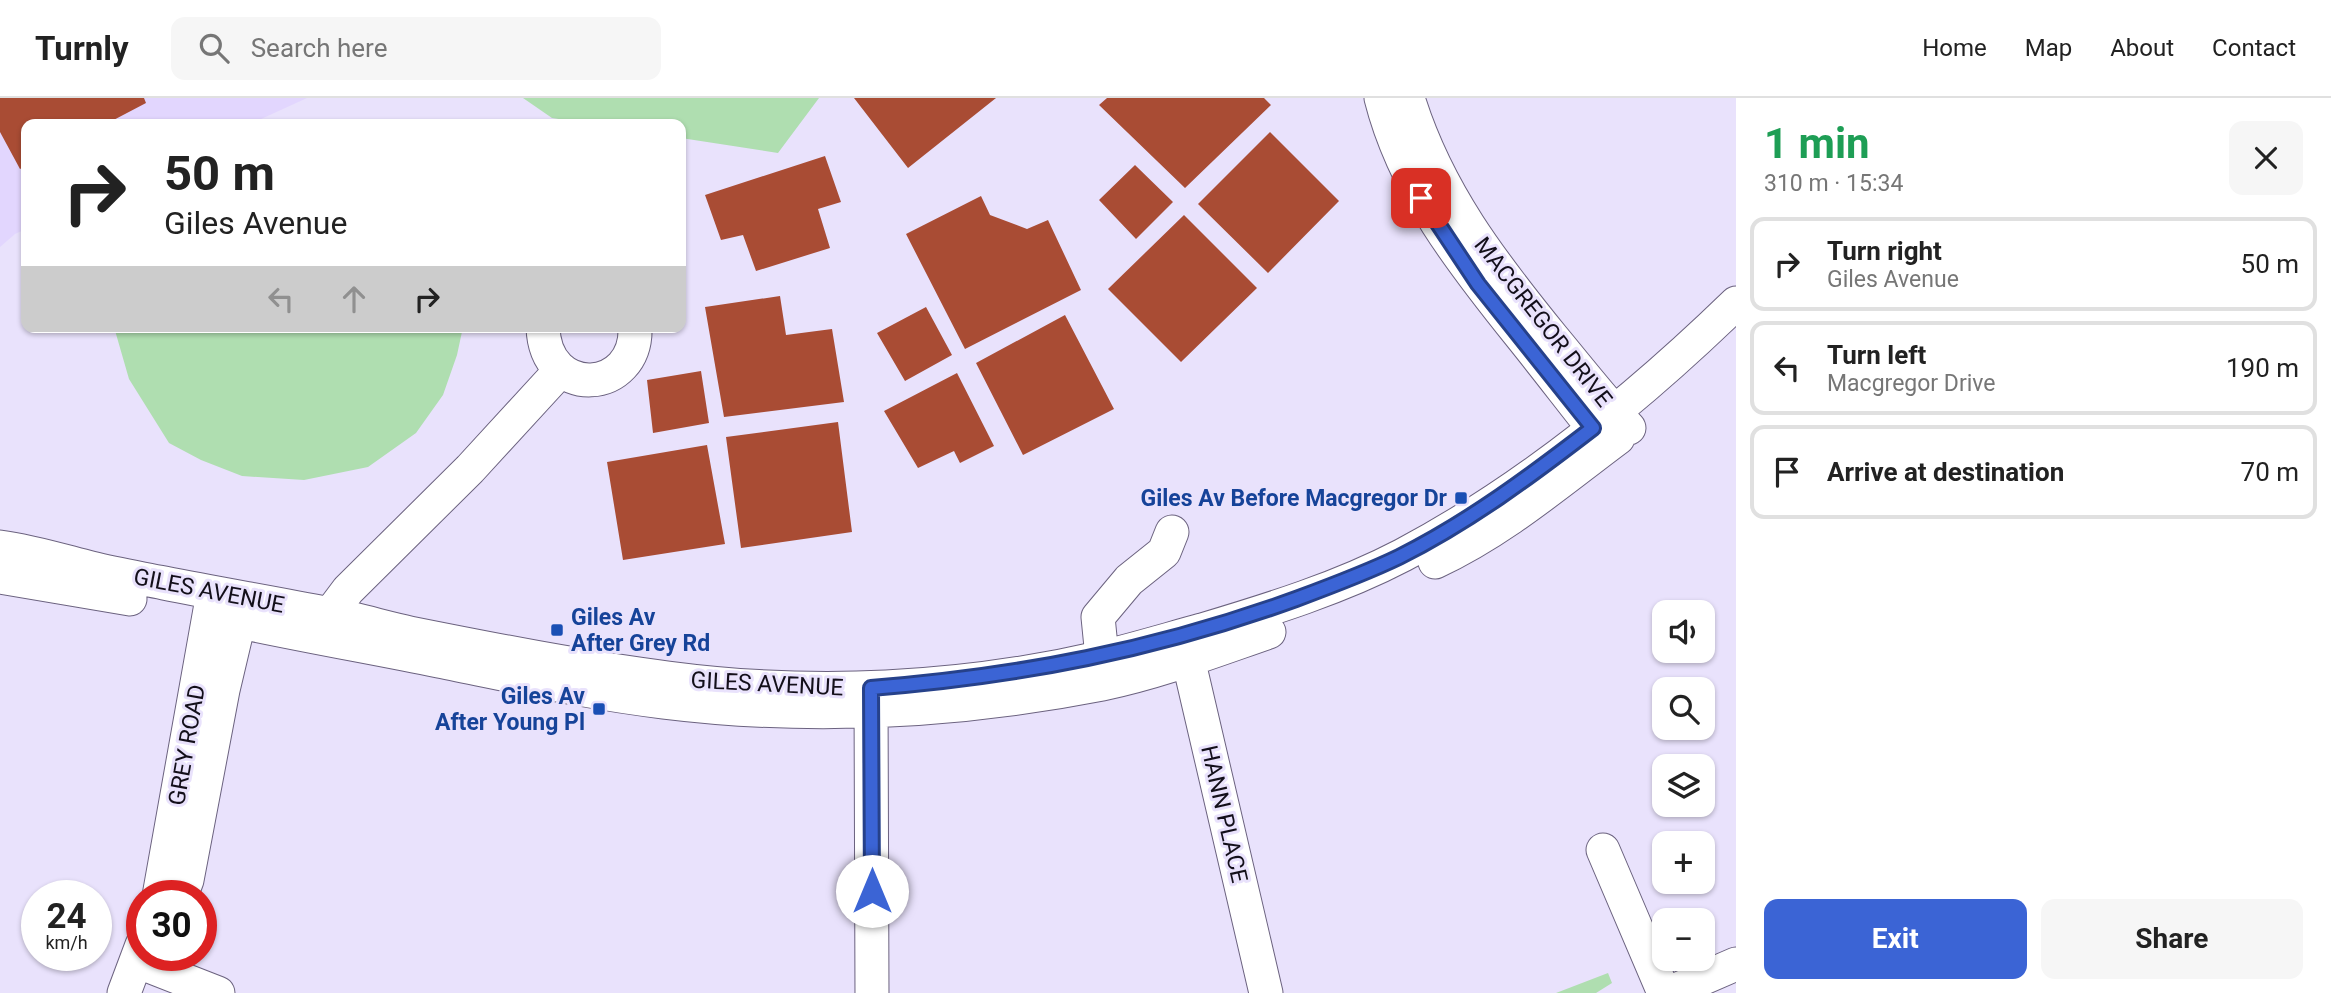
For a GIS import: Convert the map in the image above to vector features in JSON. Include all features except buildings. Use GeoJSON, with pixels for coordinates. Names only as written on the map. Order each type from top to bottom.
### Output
{"type":"FeatureCollection","features":[{"type":"Feature","properties":{"kind":"street","name":"MACGREGOR DRIVE"},"geometry":{"type":"LineString","coordinates":[[1381,98],[1404,166],[1427,208],[1478,284],[1612,429]]}},
{"type":"Feature","properties":{"kind":"street","name":"MACGREGOR DRIVE"},"geometry":{"type":"LineString","coordinates":[[1408,98],[1438,176],[1498,269],[1612,429]]}},
{"type":"Feature","properties":{"kind":"street","name":"GILES AVENUE"},"geometry":{"type":"LineString","coordinates":[[1612,429],[1736,303]]}},
{"type":"Feature","properties":{"kind":"street"},"geometry":{"type":"LineString","coordinates":[[543,333],[543,343],[549,359],[560,370],[575,378],[591,380],[607,377],[621,368],[631,355],[635,333]]}},
{"type":"Feature","properties":{"kind":"street","name":"GILES AVENUE"},"geometry":{"type":"LineString","coordinates":[[0,547],[226,607],[577,689],[664,702],[752,709],[872,700],[938,683],[1102,657],[1186,647],[1329,610],[1442,559],[1498,526],[1612,429],[1704,366],[1736,335]]}},
{"type":"Feature","properties":{"kind":"street"},"geometry":{"type":"LineString","coordinates":[[330,614],[348,590],[481,474],[560,370]]}},
{"type":"Feature","properties":{"kind":"street"},"geometry":{"type":"LineString","coordinates":[[1102,657],[1098,617],[1129,580],[1164,552],[1172,532]]}},
{"type":"Feature","properties":{"kind":"street","name":"GILES AVENUE"},"geometry":{"type":"LineString","coordinates":[[0,578],[226,607],[330,614],[421,635],[666,678],[808,689],[872,700],[967,705],[1079,688],[1104,683],[1186,647]]}},
{"type":"Feature","properties":{"kind":"street","name":"GREY ROAD"},"geometry":{"type":"LineString","coordinates":[[163,880],[226,607]]}},
{"type":"Feature","properties":{"kind":"street","name":"GREY ROAD"},"geometry":{"type":"LineString","coordinates":[[187,880],[223,690],[226,607]]}},
{"type":"Feature","properties":{"kind":"street","name":"HANN PLACE"},"geometry":{"type":"LineString","coordinates":[[1186,647],[1266,993]]}},
{"type":"Feature","properties":{"kind":"street"},"geometry":{"type":"LineString","coordinates":[[872,700],[872,993]]}},
{"type":"Feature","properties":{"kind":"street"},"geometry":{"type":"LineString","coordinates":[[1603,850],[1664,993]]}},
{"type":"Feature","properties":{"kind":"street"},"geometry":{"type":"LineString","coordinates":[[1669,993],[1736,964]]}},
{"type":"Feature","properties":{"kind":"street"},"geometry":{"type":"LineString","coordinates":[[124,993],[143,971]]}},
{"type":"Feature","properties":{"kind":"street"},"geometry":{"type":"LineString","coordinates":[[163,971],[218,993]]}},
{"type":"Feature","properties":{"kind":"shaded area"},"geometry":{"type":"Polygon","coordinates":[[[0,98],[307,98],[261,119],[21,119],[21,231],[0,247],[0,98]]]}},
{"type":"Feature","properties":{"kind":"green space"},"geometry":{"type":"Polygon","coordinates":[[[523,98],[819,98],[778,153],[686,139],[686,119],[552,118],[523,98]]]}},
{"type":"Feature","properties":{"kind":"green space"},"geometry":{"type":"Polygon","coordinates":[[[116,333],[462,333],[443,395],[416,433],[368,467],[304,480],[242,476],[201,460],[169,443],[129,379],[116,333]]]}},
{"type":"Feature","properties":{"kind":"green space"},"geometry":{"type":"Polygon","coordinates":[[[1608,973],[1612,983],[1596,993],[1556,993],[1608,973]]]}},
{"type":"Feature","properties":{"kind":"place","name":"Giles Av Before Macgregor Dr"},"geometry":{"type":"Point","coordinates":[1461,498]}},
{"type":"Feature","properties":{"kind":"place","name":"Giles Av After Grey Rd"},"geometry":{"type":"Point","coordinates":[557,630]}},
{"type":"Feature","properties":{"kind":"place","name":"Giles Av After Young Pl"},"geometry":{"type":"Point","coordinates":[599,709]}},
{"type":"Feature","properties":{"kind":"route"},"geometry":{"type":"LineString","coordinates":[[872,891],[871,688],[938,683],[1102,657],[1242,618],[1339,583],[1399,557],[1491,502],[1593,428],[1478,284],[1421,198]]}}]}
